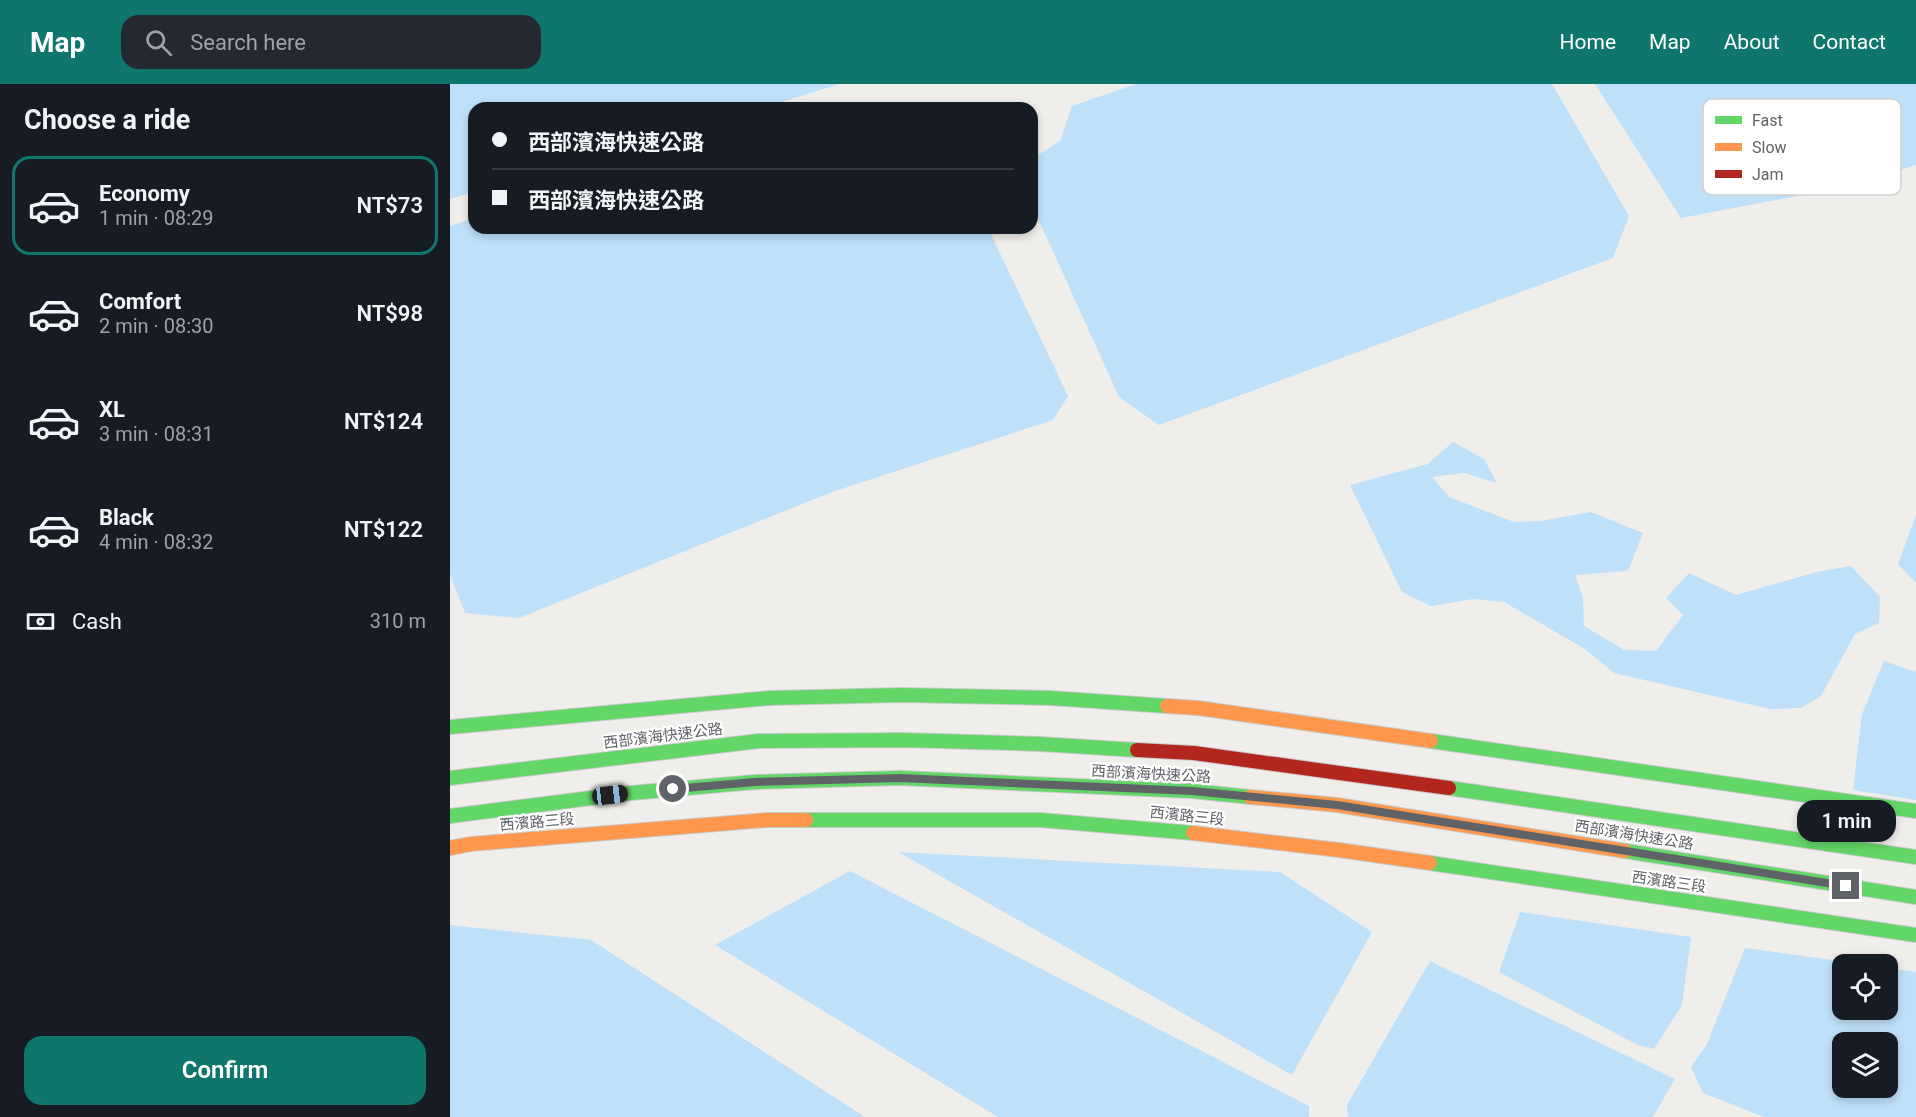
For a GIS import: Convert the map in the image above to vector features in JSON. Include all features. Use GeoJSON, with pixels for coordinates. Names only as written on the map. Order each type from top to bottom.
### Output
{"type":"FeatureCollection","features":[{"type":"Feature","properties":{"kind":"main road"},"geometry":{"type":"LineString","coordinates":[[450,728],[770,698],[901,695],[1050,698],[1197,708],[1916,811]]}},
{"type":"Feature","properties":{"kind":"main road","name":"西部濱海快速公路"},"geometry":{"type":"LineString","coordinates":[[450,778],[759,741],[903,740],[1076,746],[1194,753],[1322,769],[1916,857]]}},
{"type":"Feature","properties":{"kind":"main road","name":"西部濱海快速公路"},"geometry":{"type":"LineString","coordinates":[[450,816],[631,793],[755,782],[900,778],[1192,791],[1337,805],[1916,897]]}},
{"type":"Feature","properties":{"kind":"main road","name":"西濱路三段"},"geometry":{"type":"LineString","coordinates":[[450,849],[471,844],[766,820],[1040,820],[1189,832],[1339,850],[1916,935]]}},
{"type":"Feature","properties":{"kind":"water"},"geometry":{"type":"Polygon","coordinates":[[[450,84],[840,84],[781,102],[468,102],[468,194],[450,199],[450,84]]]}},
{"type":"Feature","properties":{"kind":"water"},"geometry":{"type":"Polygon","coordinates":[[[1136,84],[1552,84],[1629,216],[1613,258],[1159,425],[1119,397],[1038,218],[1038,155],[1060,141],[1072,106],[1136,84]]]}},
{"type":"Feature","properties":{"kind":"water"},"geometry":{"type":"Polygon","coordinates":[[[1595,84],[1916,84],[1916,165],[1901,170],[1901,99],[1703,99],[1703,195],[1803,195],[1681,218],[1595,84]]]}},
{"type":"Feature","properties":{"kind":"water"},"geometry":{"type":"Polygon","coordinates":[[[468,220],[468,234],[991,234],[1068,396],[1053,420],[832,492],[519,618],[465,613],[450,575],[450,226],[468,220]]]}},
{"type":"Feature","properties":{"kind":"water"},"geometry":{"type":"Polygon","coordinates":[[[1453,442],[1484,459],[1497,483],[1464,473],[1432,477],[1449,497],[1514,522],[1541,521],[1591,512],[1643,533],[1628,571],[1575,575],[1583,598],[1584,626],[1624,650],[1656,651],[1683,615],[1666,598],[1689,573],[1736,595],[1817,572],[1851,566],[1880,597],[1879,623],[1855,634],[1821,696],[1801,708],[1770,709],[1614,673],[1585,649],[1504,602],[1473,599],[1431,606],[1402,592],[1350,485],[1428,464],[1453,442]]]}},
{"type":"Feature","properties":{"kind":"water"},"geometry":{"type":"Polygon","coordinates":[[[1916,515],[1916,583],[1898,564],[1916,515]]]}},
{"type":"Feature","properties":{"kind":"water"},"geometry":{"type":"Polygon","coordinates":[[[1884,661],[1916,672],[1916,800],[1853,790],[1862,714],[1884,661]]]}},
{"type":"Feature","properties":{"kind":"water"},"geometry":{"type":"Polygon","coordinates":[[[898,852],[1280,872],[1372,932],[1292,1075],[898,852]]]}},
{"type":"Feature","properties":{"kind":"water"},"geometry":{"type":"Polygon","coordinates":[[[850,871],[1309,1106],[1309,1117],[998,1117],[715,945],[850,871]]]}},
{"type":"Feature","properties":{"kind":"water"},"geometry":{"type":"Polygon","coordinates":[[[1520,912],[1691,937],[1682,1005],[1654,1049],[1638,1045],[1499,972],[1520,912]]]}},
{"type":"Feature","properties":{"kind":"water"},"geometry":{"type":"Polygon","coordinates":[[[450,925],[591,940],[865,1117],[450,1117],[450,925]]]}},
{"type":"Feature","properties":{"kind":"water"},"geometry":{"type":"Polygon","coordinates":[[[1745,948],[1832,960],[1832,1020],[1898,1020],[1898,970],[1916,972],[1916,1117],[1764,1117],[1703,1093],[1691,1067],[1707,1044],[1745,948]]]}},
{"type":"Feature","properties":{"kind":"water"},"geometry":{"type":"Polygon","coordinates":[[[1430,961],[1675,1079],[1653,1117],[1348,1117],[1347,1105],[1430,961]]]}},
{"type":"Feature","properties":{"kind":"traffic: fast"},"geometry":{"type":"LineString","coordinates":[[450,727],[770,698],[901,695],[1050,698],[1167,706]]}},
{"type":"Feature","properties":{"kind":"traffic: fast"},"geometry":{"type":"LineString","coordinates":[[450,778],[759,741],[903,740],[1040,744],[1137,750]]}},
{"type":"Feature","properties":{"kind":"traffic: fast"},"geometry":{"type":"LineString","coordinates":[[1431,741],[1916,811]]}},
{"type":"Feature","properties":{"kind":"traffic: fast"},"geometry":{"type":"LineString","coordinates":[[450,816],[631,793],[755,782],[900,778],[1192,791],[1250,797]]}},
{"type":"Feature","properties":{"kind":"traffic: fast"},"geometry":{"type":"LineString","coordinates":[[1449,788],[1916,857]]}},
{"type":"Feature","properties":{"kind":"traffic: fast"},"geometry":{"type":"LineString","coordinates":[[806,820],[1040,820],[1193,833]]}},
{"type":"Feature","properties":{"kind":"traffic: fast"},"geometry":{"type":"LineString","coordinates":[[1625,851],[1916,897]]}},
{"type":"Feature","properties":{"kind":"traffic: fast"},"geometry":{"type":"LineString","coordinates":[[1430,863],[1916,935]]}},
{"type":"Feature","properties":{"kind":"traffic: slow"},"geometry":{"type":"LineString","coordinates":[[1167,706],[1198,708],[1431,741]]}},
{"type":"Feature","properties":{"kind":"traffic: slow"},"geometry":{"type":"LineString","coordinates":[[1250,797],[1337,805],[1625,851]]}},
{"type":"Feature","properties":{"kind":"traffic: slow"},"geometry":{"type":"LineString","coordinates":[[450,848],[471,844],[767,820],[806,820]]}},
{"type":"Feature","properties":{"kind":"traffic: slow"},"geometry":{"type":"LineString","coordinates":[[1193,833],[1430,863]]}},
{"type":"Feature","properties":{"kind":"traffic: jam"},"geometry":{"type":"LineString","coordinates":[[1137,750],[1194,753],[1449,788]]}},
{"type":"Feature","properties":{"kind":"route"},"geometry":{"type":"LineString","coordinates":[[673,789],[755,782],[900,778],[1192,791],[1337,805],[1846,886]]}}]}
